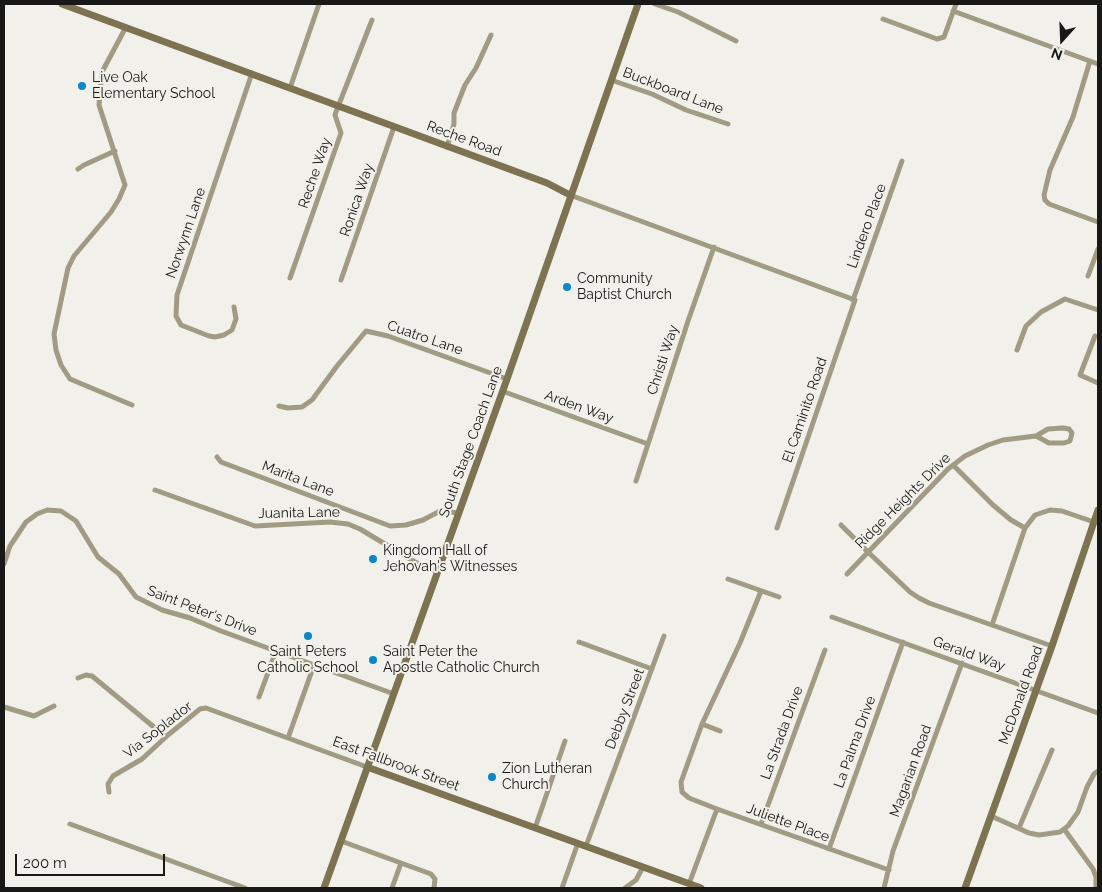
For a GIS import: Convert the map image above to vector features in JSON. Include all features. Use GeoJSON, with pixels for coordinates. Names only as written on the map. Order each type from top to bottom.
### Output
{"type":"FeatureCollection","features":[{"type":"Feature","properties":{"kind":"main road","name":"Reche Road"},"geometry":{"type":"LineString","coordinates":[[62,4],[547,183],[570,195]]}},
{"type":"Feature","properties":{"kind":"main road","name":"South Stage Coach Lane"},"geometry":{"type":"LineString","coordinates":[[324,888],[507,379],[638,4]]}},
{"type":"Feature","properties":{"kind":"main road","name":"McDonald Road"},"geometry":{"type":"LineString","coordinates":[[965,888],[1052,646],[1098,510]]}},
{"type":"Feature","properties":{"kind":"main road","name":"East Fallbrook Street"},"geometry":{"type":"LineString","coordinates":[[367,767],[701,888]]}},
{"type":"Feature","properties":{"kind":"street"},"geometry":{"type":"LineString","coordinates":[[290,88],[319,4]]}},
{"type":"Feature","properties":{"kind":"street"},"geometry":{"type":"LineString","coordinates":[[655,4],[678,12],[736,41]]}},
{"type":"Feature","properties":{"kind":"street"},"geometry":{"type":"LineString","coordinates":[[884,18],[937,39],[944,36],[956,4]]}},
{"type":"Feature","properties":{"kind":"street"},"geometry":{"type":"LineString","coordinates":[[953,11],[1098,64]]}},
{"type":"Feature","properties":{"kind":"street","name":"Reche Way"},"geometry":{"type":"LineString","coordinates":[[290,278],[341,133],[335,115],[372,20]]}},
{"type":"Feature","properties":{"kind":"street"},"geometry":{"type":"LineString","coordinates":[[126,27],[102,72],[99,105],[125,185],[111,212],[74,256],[68,268],[54,334],[56,350],[61,365],[70,378],[132,405]]}},
{"type":"Feature","properties":{"kind":"street"},"geometry":{"type":"LineString","coordinates":[[447,147],[454,124],[454,113],[465,85],[476,68],[491,35]]}},
{"type":"Feature","properties":{"kind":"street"},"geometry":{"type":"LineString","coordinates":[[1090,61],[1073,116],[1050,170],[1044,195],[1045,200],[1049,204],[1098,222]]}},
{"type":"Feature","properties":{"kind":"street","name":"Norwynn Lane"},"geometry":{"type":"LineString","coordinates":[[234,307],[236,319],[232,330],[224,335],[215,337],[181,325],[176,316],[177,295],[252,73]]}},
{"type":"Feature","properties":{"kind":"street","name":"Buckboard Lane"},"geometry":{"type":"LineString","coordinates":[[611,80],[652,94],[686,110],[728,124]]}},
{"type":"Feature","properties":{"kind":"street","name":"Ronica Way"},"geometry":{"type":"LineString","coordinates":[[341,280],[394,127]]}},
{"type":"Feature","properties":{"kind":"street"},"geometry":{"type":"LineString","coordinates":[[78,169],[84,164],[115,151]]}},
{"type":"Feature","properties":{"kind":"street","name":"Lindero Place"},"geometry":{"type":"LineString","coordinates":[[854,300],[902,161]]}},
{"type":"Feature","properties":{"kind":"street","name":"Reche Road"},"geometry":{"type":"LineString","coordinates":[[570,195],[854,300]]}},
{"type":"Feature","properties":{"kind":"street","name":"Christi Way"},"geometry":{"type":"LineString","coordinates":[[636,481],[714,248]]}},
{"type":"Feature","properties":{"kind":"street"},"geometry":{"type":"LineString","coordinates":[[1088,276],[1098,249]]}},
{"type":"Feature","properties":{"kind":"street"},"geometry":{"type":"LineString","coordinates":[[1017,350],[1026,326],[1040,312],[1065,298],[1098,310]]}},
{"type":"Feature","properties":{"kind":"street","name":"El Caminito Road"},"geometry":{"type":"LineString","coordinates":[[777,528],[854,300]]}},
{"type":"Feature","properties":{"kind":"street","name":"Cuatro Lane"},"geometry":{"type":"LineString","coordinates":[[279,406],[288,408],[302,407],[312,400],[366,331],[388,336],[507,379]]}},
{"type":"Feature","properties":{"kind":"street"},"geometry":{"type":"LineString","coordinates":[[1094,336],[1080,375],[1098,383]]}},
{"type":"Feature","properties":{"kind":"street","name":"Arden Way"},"geometry":{"type":"LineString","coordinates":[[502,391],[648,444]]}},
{"type":"Feature","properties":{"kind":"street","name":"Ridge Heights Drive"},"geometry":{"type":"LineString","coordinates":[[847,574],[953,465],[965,456],[1003,440],[1036,436],[1048,429],[1069,429],[1072,433],[1070,441],[1049,443],[1036,436]]}},
{"type":"Feature","properties":{"kind":"street","name":"Marita Lane"},"geometry":{"type":"LineString","coordinates":[[217,457],[221,462],[390,526],[406,525],[423,520],[440,511],[459,513]]}},
{"type":"Feature","properties":{"kind":"street"},"geometry":{"type":"LineString","coordinates":[[953,465],[993,505],[1025,528]]}},
{"type":"Feature","properties":{"kind":"street","name":"Juanita Lane"},"geometry":{"type":"LineString","coordinates":[[155,490],[255,526],[330,522],[348,524],[360,529],[415,562],[438,572]]}},
{"type":"Feature","properties":{"kind":"street","name":"Saint Peter's Drive"},"geometry":{"type":"LineString","coordinates":[[4,564],[17,534],[26,522],[47,510],[61,512],[76,521],[98,557],[119,574],[136,597],[162,610],[190,618],[394,694]]}},
{"type":"Feature","properties":{"kind":"street"},"geometry":{"type":"LineString","coordinates":[[992,625],[1025,528],[1035,515],[1050,510],[1062,511],[1094,522]]}},
{"type":"Feature","properties":{"kind":"street"},"geometry":{"type":"LineString","coordinates":[[841,525],[910,592],[919,598],[1052,646]]}},
{"type":"Feature","properties":{"kind":"street"},"geometry":{"type":"LineString","coordinates":[[728,579],[779,597]]}},
{"type":"Feature","properties":{"kind":"street"},"geometry":{"type":"LineString","coordinates":[[720,731],[702,724],[740,643],[761,592]]}},
{"type":"Feature","properties":{"kind":"street","name":"Gerald Way"},"geometry":{"type":"LineString","coordinates":[[832,617],[1098,713]]}},
{"type":"Feature","properties":{"kind":"street","name":"Debby Street"},"geometry":{"type":"LineString","coordinates":[[586,846],[664,636]]}},
{"type":"Feature","properties":{"kind":"street"},"geometry":{"type":"LineString","coordinates":[[579,642],[652,669]]}},
{"type":"Feature","properties":{"kind":"street","name":"La Palma Drive"},"geometry":{"type":"LineString","coordinates":[[829,849],[903,642]]}},
{"type":"Feature","properties":{"kind":"street","name":"La Strada Drive"},"geometry":{"type":"LineString","coordinates":[[761,824],[825,650]]}},
{"type":"Feature","properties":{"kind":"street"},"geometry":{"type":"LineString","coordinates":[[259,697],[276,651]]}},
{"type":"Feature","properties":{"kind":"street","name":"Magarian Road"},"geometry":{"type":"LineString","coordinates":[[884,888],[893,851],[962,663]]}},
{"type":"Feature","properties":{"kind":"street"},"geometry":{"type":"LineString","coordinates":[[288,738],[314,665]]}},
{"type":"Feature","properties":{"kind":"street"},"geometry":{"type":"LineString","coordinates":[[78,678],[86,675],[92,676],[166,737]]}},
{"type":"Feature","properties":{"kind":"street"},"geometry":{"type":"LineString","coordinates":[[4,707],[34,716],[54,706]]}},
{"type":"Feature","properties":{"kind":"street","name":"East Fallbrook Street"},"geometry":{"type":"LineString","coordinates":[[206,708],[367,767]]}},
{"type":"Feature","properties":{"kind":"street","name":"Via Soplador"},"geometry":{"type":"LineString","coordinates":[[109,792],[108,784],[113,776],[142,760],[200,709],[206,708]]}},
{"type":"Feature","properties":{"kind":"street","name":"Juliette Place"},"geometry":{"type":"LineString","coordinates":[[702,724],[681,782],[682,792],[689,798],[889,870]]}},
{"type":"Feature","properties":{"kind":"street"},"geometry":{"type":"LineString","coordinates":[[535,828],[566,741]]}},
{"type":"Feature","properties":{"kind":"street"},"geometry":{"type":"LineString","coordinates":[[1019,828],[1052,750]]}},
{"type":"Feature","properties":{"kind":"street"},"geometry":{"type":"LineString","coordinates":[[991,816],[1029,833],[1039,835],[1060,832],[1078,812],[1094,774],[1098,771]]}},
{"type":"Feature","properties":{"kind":"street"},"geometry":{"type":"LineString","coordinates":[[689,884],[717,809]]}},
{"type":"Feature","properties":{"kind":"street"},"geometry":{"type":"LineString","coordinates":[[70,824],[245,888]]}},
{"type":"Feature","properties":{"kind":"street"},"geometry":{"type":"LineString","coordinates":[[1064,829],[1093,869],[1096,876],[1096,888]]}},
{"type":"Feature","properties":{"kind":"street"},"geometry":{"type":"LineString","coordinates":[[341,841],[434,876],[434,888]]}},
{"type":"Feature","properties":{"kind":"street"},"geometry":{"type":"LineString","coordinates":[[562,888],[578,843]]}},
{"type":"Feature","properties":{"kind":"street"},"geometry":{"type":"LineString","coordinates":[[392,888],[400,863]]}},
{"type":"Feature","properties":{"kind":"street"},"geometry":{"type":"LineString","coordinates":[[1093,869],[1098,866]]}},
{"type":"Feature","properties":{"kind":"street"},"geometry":{"type":"LineString","coordinates":[[625,888],[634,881],[643,868]]}},
{"type":"Feature","properties":{"kind":"street"},"geometry":{"type":"LineString","coordinates":[[634,881],[637,888]]}},
{"type":"Feature","properties":{"kind":"place","name":"Live Oak Elementary School"},"geometry":{"type":"Point","coordinates":[82,86]}},
{"type":"Feature","properties":{"kind":"place","name":"Community Baptist Church"},"geometry":{"type":"Point","coordinates":[567,287]}},
{"type":"Feature","properties":{"kind":"place","name":"Kingdom Hall of Jehovah's Witnesses"},"geometry":{"type":"Point","coordinates":[373,559]}},
{"type":"Feature","properties":{"kind":"place","name":"Saint Peters Catholic School"},"geometry":{"type":"Point","coordinates":[308,636]}},
{"type":"Feature","properties":{"kind":"place","name":"Saint Peter the Apostle Catholic Church"},"geometry":{"type":"Point","coordinates":[373,660]}},
{"type":"Feature","properties":{"kind":"place","name":"Zion Lutheran Church"},"geometry":{"type":"Point","coordinates":[492,777]}}]}
